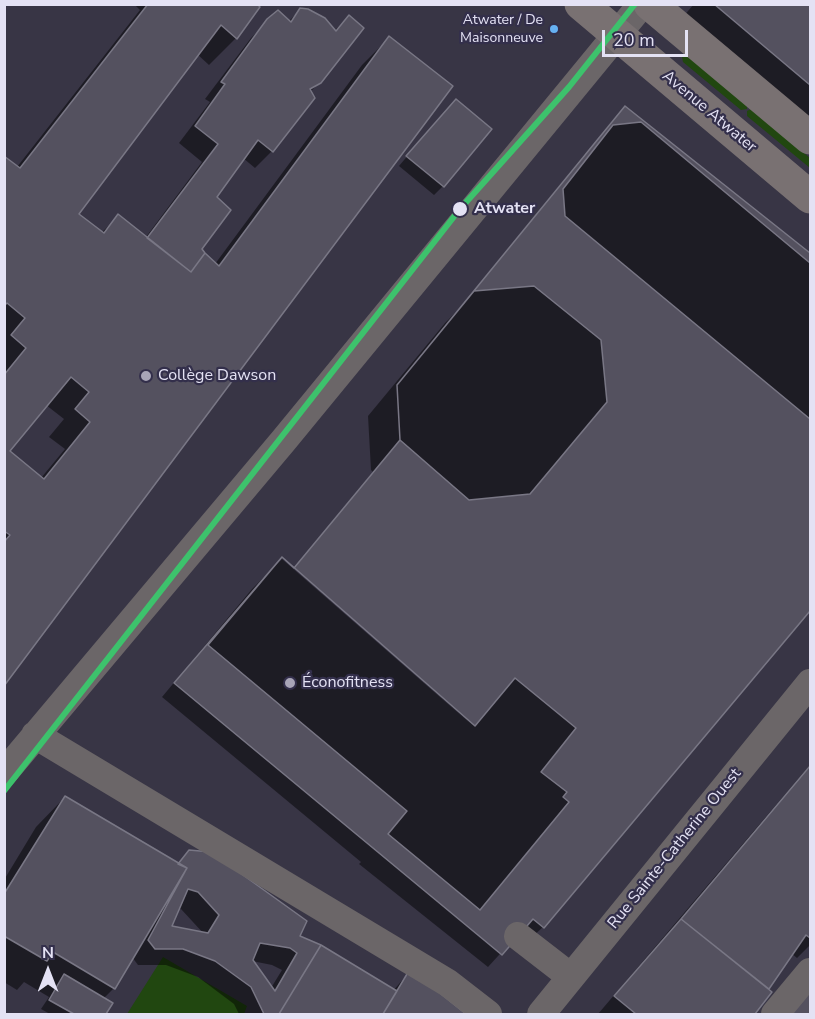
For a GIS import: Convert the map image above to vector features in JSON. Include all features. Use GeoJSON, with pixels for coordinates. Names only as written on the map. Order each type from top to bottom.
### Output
{"type":"FeatureCollection","features":[{"type":"Feature","properties":{"kind":"main road","name":"Avenue Atwater"},"geometry":{"type":"LineString","coordinates":[[581,4],[810,197]]}},
{"type":"Feature","properties":{"kind":"main road"},"geometry":{"type":"LineString","coordinates":[[650,4],[810,138]]}},
{"type":"Feature","properties":{"kind":"street"},"geometry":{"type":"LineString","coordinates":[[4,773],[284,440],[642,4]]}},
{"type":"Feature","properties":{"kind":"street","name":"Rue Sainte-Catherine Ouest"},"geometry":{"type":"LineString","coordinates":[[541,1014],[810,684]]}},
{"type":"Feature","properties":{"kind":"street"},"geometry":{"type":"LineString","coordinates":[[35,735],[448,983],[489,1014]]}},
{"type":"Feature","properties":{"kind":"street"},"geometry":{"type":"LineString","coordinates":[[518,936],[571,977]]}},
{"type":"Feature","properties":{"kind":"street"},"geometry":{"type":"LineString","coordinates":[[775,1014],[810,972]]}},
{"type":"Feature","properties":{"kind":"green space"},"geometry":{"type":"Polygon","coordinates":[[[686,55],[747,105],[747,109],[741,110],[683,62],[682,57],[686,55]]]}},
{"type":"Feature","properties":{"kind":"green space"},"geometry":{"type":"Polygon","coordinates":[[[751,109],[810,158],[810,168],[747,116],[747,111],[751,109]]]}},
{"type":"Feature","properties":{"kind":"green space"},"geometry":{"type":"Polygon","coordinates":[[[163,957],[247,1006],[244,1014],[127,1014],[163,957]]]}},
{"type":"Feature","properties":{"kind":"building"},"geometry":{"type":"Polygon","coordinates":[[[148,4],[257,4],[260,7],[237,39],[221,25],[79,214],[104,233],[118,214],[191,272],[205,253],[219,266],[389,36],[453,86],[4,686],[4,542],[10,535],[4,531],[4,375],[26,348],[11,335],[25,318],[7,303],[4,306],[4,156],[20,168],[148,4]],[[71,377],[10,451],[44,479],[90,422],[75,409],[89,392],[71,377]]]}},
{"type":"Feature","properties":{"kind":"building"},"geometry":{"type":"Polygon","coordinates":[[[714,4],[810,4],[810,85],[714,4]]]}},
{"type":"Feature","properties":{"kind":"building"},"geometry":{"type":"Polygon","coordinates":[[[300,8],[308,9],[325,18],[336,31],[349,15],[364,28],[321,83],[310,89],[315,98],[273,152],[258,140],[217,197],[231,210],[202,249],[205,253],[191,272],[147,238],[218,144],[195,126],[225,84],[221,82],[267,19],[278,10],[291,22],[300,8]]]}},
{"type":"Feature","properties":{"kind":"building"},"geometry":{"type":"Polygon","coordinates":[[[456,99],[492,129],[444,187],[406,156],[456,99]]]}},
{"type":"Feature","properties":{"kind":"building"},"geometry":{"type":"Polygon","coordinates":[[[625,106],[810,253],[810,611],[544,928],[533,919],[502,955],[174,683],[282,557],[294,568],[400,440],[397,385],[625,106]]]}},
{"type":"Feature","properties":{"kind":"building"},"geometry":{"type":"Polygon","coordinates":[[[641,122],[810,263],[810,419],[565,216],[563,189],[613,125],[641,122]]]}},
{"type":"Feature","properties":{"kind":"building"},"geometry":{"type":"Polygon","coordinates":[[[534,286],[601,340],[607,402],[530,494],[469,500],[400,440],[397,385],[474,291],[534,286]]]}},
{"type":"Feature","properties":{"kind":"building"},"geometry":{"type":"Polygon","coordinates":[[[282,557],[475,726],[515,678],[576,728],[541,772],[567,792],[563,797],[569,802],[480,910],[388,834],[407,811],[208,645],[282,557]]]}},
{"type":"Feature","properties":{"kind":"building"},"geometry":{"type":"Polygon","coordinates":[[[810,766],[810,938],[806,935],[769,989],[681,919],[810,766]]]}},
{"type":"Feature","properties":{"kind":"building"},"geometry":{"type":"Polygon","coordinates":[[[65,796],[187,868],[115,989],[53,952],[47,961],[4,936],[4,894],[65,796]]]}},
{"type":"Feature","properties":{"kind":"building"},"geometry":{"type":"Polygon","coordinates":[[[189,850],[211,852],[307,921],[300,936],[321,945],[279,1014],[264,1014],[251,987],[215,961],[183,949],[155,949],[148,940],[187,868],[178,864],[189,850]],[[188,889],[172,926],[208,933],[219,915],[198,892],[188,889]],[[260,943],[253,960],[275,991],[297,953],[290,948],[260,943]]]}},
{"type":"Feature","properties":{"kind":"building"},"geometry":{"type":"Polygon","coordinates":[[[681,919],[772,992],[755,1014],[636,1014],[614,996],[681,919]]]}},
{"type":"Feature","properties":{"kind":"building"},"geometry":{"type":"Polygon","coordinates":[[[321,945],[397,991],[383,1014],[279,1014],[321,945]]]}},
{"type":"Feature","properties":{"kind":"building"},"geometry":{"type":"Polygon","coordinates":[[[410,969],[466,1014],[383,1014],[410,969]]]}},
{"type":"Feature","properties":{"kind":"building"},"geometry":{"type":"Polygon","coordinates":[[[64,974],[113,1003],[106,1014],[74,1014],[49,1000],[64,974]]]}},
{"type":"Feature","properties":{"kind":"building"},"geometry":{"type":"Polygon","coordinates":[[[810,991],[810,1014],[791,1014],[810,991]]]}},
{"type":"Feature","properties":{"kind":"transit line"},"geometry":{"type":"LineString","coordinates":[[4,791],[460,209],[569,87],[635,4]]}},
{"type":"Feature","properties":{"kind":"place","name":"Atwater / De Maisonneuve"},"geometry":{"type":"Point","coordinates":[554,29]}},
{"type":"Feature","properties":{"kind":"place","name":"Atwater"},"geometry":{"type":"Point","coordinates":[460,209]}},
{"type":"Feature","properties":{"kind":"place","name":"Collège Dawson"},"geometry":{"type":"Point","coordinates":[146,376]}},
{"type":"Feature","properties":{"kind":"place","name":"Éconofitness"},"geometry":{"type":"Point","coordinates":[290,683]}}]}
